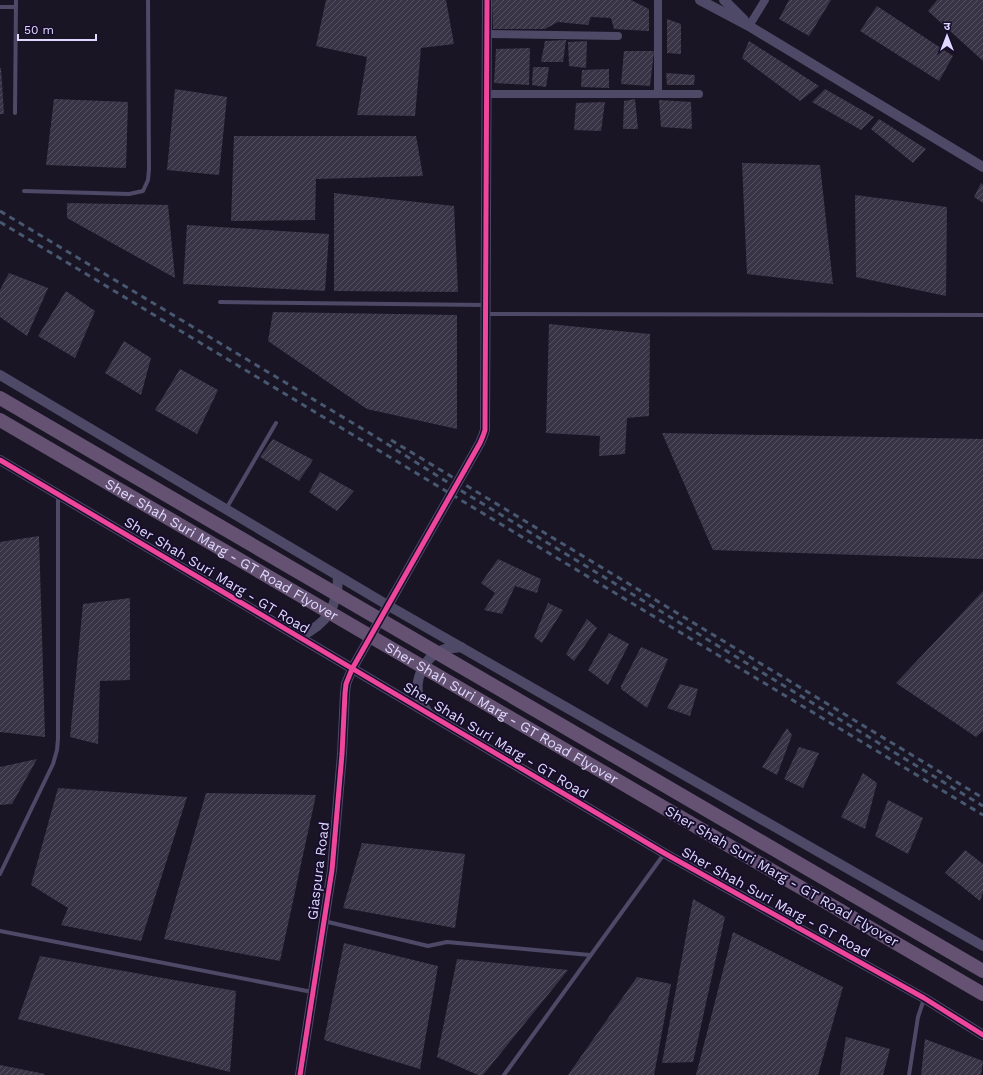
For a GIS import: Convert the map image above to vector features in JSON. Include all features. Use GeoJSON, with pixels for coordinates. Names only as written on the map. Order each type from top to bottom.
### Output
{"type":"FeatureCollection","features":[{"type":"Feature","properties":{"kind":"highway","name":"Sher Shah Suri Marg - GT Road Flyover"},"geometry":{"type":"LineString","coordinates":[[0,398],[983,971]]}},
{"type":"Feature","properties":{"kind":"highway","name":"Sher Shah Suri Marg - GT Road Flyover"},"geometry":{"type":"LineString","coordinates":[[0,420],[983,994]]}},
{"type":"Feature","properties":{"kind":"street","name":"Giaspura Road"},"geometry":{"type":"LineString","coordinates":[[300,1075],[332,870],[342,754],[346,684],[352,669],[389,606],[483,436],[485,423],[487,0]]}},
{"type":"Feature","properties":{"kind":"street"},"geometry":{"type":"LineString","coordinates":[[658,0],[658,94]]}},
{"type":"Feature","properties":{"kind":"street"},"geometry":{"type":"LineString","coordinates":[[700,0],[749,26],[983,167]]}},
{"type":"Feature","properties":{"kind":"street"},"geometry":{"type":"LineString","coordinates":[[724,0],[730,4],[749,26]]}},
{"type":"Feature","properties":{"kind":"street"},"geometry":{"type":"LineString","coordinates":[[749,26],[765,0]]}},
{"type":"Feature","properties":{"kind":"street"},"geometry":{"type":"LineString","coordinates":[[487,34],[618,36]]}},
{"type":"Feature","properties":{"kind":"street"},"geometry":{"type":"LineString","coordinates":[[486,94],[699,94]]}},
{"type":"Feature","properties":{"kind":"street"},"geometry":{"type":"LineString","coordinates":[[0,375],[389,606],[983,946]]}},
{"type":"Feature","properties":{"kind":"street","name":"Sher Shah Suri Marg - GT Road"},"geometry":{"type":"LineString","coordinates":[[0,460],[664,854],[924,998],[983,1034]]}},
{"type":"Feature","properties":{"kind":"street"},"geometry":{"type":"LineString","coordinates":[[299,637],[311,632],[321,624],[329,613],[335,602],[338,589],[338,576]]}},
{"type":"Feature","properties":{"kind":"street"},"geometry":{"type":"LineString","coordinates":[[428,713],[420,700],[418,684],[422,669],[431,656],[445,649],[461,647]]}},
{"type":"Feature","properties":{"kind":"lane"},"geometry":{"type":"LineString","coordinates":[[15,113],[16,0]]}},
{"type":"Feature","properties":{"kind":"lane"},"geometry":{"type":"LineString","coordinates":[[24,191],[129,194],[143,191],[148,180],[149,169],[148,0]]}},
{"type":"Feature","properties":{"kind":"lane"},"geometry":{"type":"LineString","coordinates":[[0,7],[16,7]]}},
{"type":"Feature","properties":{"kind":"lane"},"geometry":{"type":"LineString","coordinates":[[220,302],[486,309],[983,315]]}},
{"type":"Feature","properties":{"kind":"lane"},"geometry":{"type":"LineString","coordinates":[[226,509],[276,423]]}},
{"type":"Feature","properties":{"kind":"lane"},"geometry":{"type":"LineString","coordinates":[[0,874],[53,764],[57,750],[58,495]]}},
{"type":"Feature","properties":{"kind":"lane"},"geometry":{"type":"LineString","coordinates":[[504,1075],[664,854]]}},
{"type":"Feature","properties":{"kind":"lane"},"geometry":{"type":"LineString","coordinates":[[324,921],[428,946],[447,942],[590,955]]}},
{"type":"Feature","properties":{"kind":"lane"},"geometry":{"type":"LineString","coordinates":[[0,931],[313,992]]}},
{"type":"Feature","properties":{"kind":"lane"},"geometry":{"type":"LineString","coordinates":[[909,1075],[918,1018],[924,998]]}},
{"type":"Feature","properties":{"kind":"building"},"geometry":{"type":"Polygon","coordinates":[[[326,0],[446,0],[454,44],[421,48],[415,116],[357,115],[367,57],[316,46],[326,0]]]}},
{"type":"Feature","properties":{"kind":"building"},"geometry":{"type":"Polygon","coordinates":[[[492,0],[631,0],[649,9],[649,31],[614,29],[611,18],[591,17],[588,25],[558,22],[545,29],[493,29],[492,0]]]}},
{"type":"Feature","properties":{"kind":"building"},"geometry":{"type":"Polygon","coordinates":[[[789,0],[831,0],[809,36],[779,19],[789,0]]]}},
{"type":"Feature","properties":{"kind":"building"},"geometry":{"type":"Polygon","coordinates":[[[937,0],[983,0],[983,61],[928,11],[937,0]]]}},
{"type":"Feature","properties":{"kind":"building"},"geometry":{"type":"Polygon","coordinates":[[[877,6],[953,56],[939,81],[860,31],[877,6]]]}},
{"type":"Feature","properties":{"kind":"building"},"geometry":{"type":"Polygon","coordinates":[[[667,19],[681,24],[681,54],[667,53],[667,19]]]}},
{"type":"Feature","properties":{"kind":"building"},"geometry":{"type":"Polygon","coordinates":[[[566,40],[563,62],[541,62],[545,41],[566,40]]]}},
{"type":"Feature","properties":{"kind":"building"},"geometry":{"type":"Polygon","coordinates":[[[587,41],[586,68],[569,66],[568,42],[587,41]]]}},
{"type":"Feature","properties":{"kind":"building"},"geometry":{"type":"Polygon","coordinates":[[[749,41],[819,86],[800,101],[742,58],[749,41]]]}},
{"type":"Feature","properties":{"kind":"building"},"geometry":{"type":"Polygon","coordinates":[[[530,48],[529,85],[494,83],[496,49],[530,48]]]}},
{"type":"Feature","properties":{"kind":"building"},"geometry":{"type":"Polygon","coordinates":[[[624,51],[654,51],[650,86],[621,84],[624,51]]]}},
{"type":"Feature","properties":{"kind":"building"},"geometry":{"type":"Polygon","coordinates":[[[533,67],[549,67],[546,87],[532,85],[533,67]]]}},
{"type":"Feature","properties":{"kind":"building"},"geometry":{"type":"Polygon","coordinates":[[[1,68],[4,114],[0,114],[1,68]]]}},
{"type":"Feature","properties":{"kind":"building"},"geometry":{"type":"Polygon","coordinates":[[[609,69],[609,88],[581,87],[582,70],[609,69]]]}},
{"type":"Feature","properties":{"kind":"building"},"geometry":{"type":"Polygon","coordinates":[[[666,73],[695,75],[694,85],[667,85],[666,73]]]}},
{"type":"Feature","properties":{"kind":"building"},"geometry":{"type":"Polygon","coordinates":[[[175,89],[227,97],[219,175],[167,170],[175,89]]]}},
{"type":"Feature","properties":{"kind":"building"},"geometry":{"type":"Polygon","coordinates":[[[825,89],[874,117],[861,130],[812,102],[825,89]]]}},
{"type":"Feature","properties":{"kind":"building"},"geometry":{"type":"Polygon","coordinates":[[[54,99],[128,102],[126,168],[46,165],[54,99]]]}},
{"type":"Feature","properties":{"kind":"building"},"geometry":{"type":"Polygon","coordinates":[[[635,99],[638,129],[623,129],[624,101],[635,99]]]}},
{"type":"Feature","properties":{"kind":"building"},"geometry":{"type":"Polygon","coordinates":[[[659,100],[691,102],[692,129],[661,127],[659,100]]]}},
{"type":"Feature","properties":{"kind":"building"},"geometry":{"type":"Polygon","coordinates":[[[605,102],[601,131],[574,130],[576,103],[605,102]]]}},
{"type":"Feature","properties":{"kind":"building"},"geometry":{"type":"Polygon","coordinates":[[[879,119],[926,149],[913,163],[871,129],[879,119]]]}},
{"type":"Feature","properties":{"kind":"building"},"geometry":{"type":"Polygon","coordinates":[[[234,136],[416,136],[423,176],[316,179],[315,220],[231,221],[234,136]]]}},
{"type":"Feature","properties":{"kind":"building"},"geometry":{"type":"Polygon","coordinates":[[[742,163],[820,165],[833,284],[747,274],[742,163]]]}},
{"type":"Feature","properties":{"kind":"building"},"geometry":{"type":"Polygon","coordinates":[[[981,183],[983,185],[983,203],[974,197],[981,183]]]}},
{"type":"Feature","properties":{"kind":"building"},"geometry":{"type":"Polygon","coordinates":[[[334,193],[454,206],[458,292],[334,291],[334,193]]]}},
{"type":"Feature","properties":{"kind":"building"},"geometry":{"type":"Polygon","coordinates":[[[855,195],[947,207],[946,296],[856,277],[855,195]]]}},
{"type":"Feature","properties":{"kind":"building"},"geometry":{"type":"Polygon","coordinates":[[[67,203],[168,205],[175,278],[67,218],[67,203]]]}},
{"type":"Feature","properties":{"kind":"building"},"geometry":{"type":"Polygon","coordinates":[[[187,225],[329,234],[325,291],[183,284],[187,225]]]}},
{"type":"Feature","properties":{"kind":"building"},"geometry":{"type":"Polygon","coordinates":[[[9,273],[48,288],[27,336],[0,317],[0,290],[9,273]]]}},
{"type":"Feature","properties":{"kind":"building"},"geometry":{"type":"Polygon","coordinates":[[[66,291],[95,311],[75,358],[38,336],[66,291]]]}},
{"type":"Feature","properties":{"kind":"building"},"geometry":{"type":"Polygon","coordinates":[[[273,312],[457,315],[457,429],[367,409],[268,341],[273,312]]]}},
{"type":"Feature","properties":{"kind":"building"},"geometry":{"type":"Polygon","coordinates":[[[549,324],[650,334],[649,416],[627,418],[625,454],[599,456],[600,436],[546,433],[549,324]]]}},
{"type":"Feature","properties":{"kind":"building"},"geometry":{"type":"Polygon","coordinates":[[[124,341],[151,358],[141,395],[105,373],[124,341]]]}},
{"type":"Feature","properties":{"kind":"building"},"geometry":{"type":"Polygon","coordinates":[[[180,369],[218,390],[197,434],[155,410],[180,369]]]}},
{"type":"Feature","properties":{"kind":"building"},"geometry":{"type":"Polygon","coordinates":[[[662,433],[983,439],[983,559],[713,550],[662,433]]]}},
{"type":"Feature","properties":{"kind":"building"},"geometry":{"type":"Polygon","coordinates":[[[273,439],[313,460],[299,481],[260,457],[273,439]]]}},
{"type":"Feature","properties":{"kind":"building"},"geometry":{"type":"Polygon","coordinates":[[[320,472],[354,491],[337,511],[309,492],[320,472]]]}},
{"type":"Feature","properties":{"kind":"building"},"geometry":{"type":"Polygon","coordinates":[[[39,536],[45,737],[0,732],[0,542],[39,536]]]}},
{"type":"Feature","properties":{"kind":"building"},"geometry":{"type":"Polygon","coordinates":[[[498,559],[541,579],[537,593],[515,586],[502,614],[484,610],[495,593],[481,583],[498,559]]]}},
{"type":"Feature","properties":{"kind":"building"},"geometry":{"type":"Polygon","coordinates":[[[983,591],[983,731],[976,737],[896,683],[983,591]]]}},
{"type":"Feature","properties":{"kind":"building"},"geometry":{"type":"Polygon","coordinates":[[[130,598],[130,680],[100,681],[98,744],[70,737],[83,604],[130,598]]]}},
{"type":"Feature","properties":{"kind":"building"},"geometry":{"type":"Polygon","coordinates":[[[548,603],[563,610],[542,643],[534,637],[548,603]]]}},
{"type":"Feature","properties":{"kind":"building"},"geometry":{"type":"Polygon","coordinates":[[[587,619],[597,628],[574,661],[566,654],[587,619]]]}},
{"type":"Feature","properties":{"kind":"building"},"geometry":{"type":"Polygon","coordinates":[[[609,633],[629,644],[608,685],[588,670],[609,633]]]}},
{"type":"Feature","properties":{"kind":"building"},"geometry":{"type":"Polygon","coordinates":[[[641,647],[668,659],[647,708],[621,689],[621,686],[641,647]]]}},
{"type":"Feature","properties":{"kind":"building"},"geometry":{"type":"Polygon","coordinates":[[[680,684],[698,689],[690,716],[667,708],[680,684]]]}},
{"type":"Feature","properties":{"kind":"building"},"geometry":{"type":"Polygon","coordinates":[[[787,728],[792,735],[777,775],[762,767],[787,728]]]}},
{"type":"Feature","properties":{"kind":"building"},"geometry":{"type":"Polygon","coordinates":[[[799,747],[819,753],[803,788],[784,779],[799,747]]]}},
{"type":"Feature","properties":{"kind":"building"},"geometry":{"type":"Polygon","coordinates":[[[37,759],[12,804],[0,805],[0,767],[37,759]]]}},
{"type":"Feature","properties":{"kind":"building"},"geometry":{"type":"Polygon","coordinates":[[[863,773],[877,783],[865,829],[841,817],[863,773]]]}},
{"type":"Feature","properties":{"kind":"building"},"geometry":{"type":"Polygon","coordinates":[[[58,788],[187,797],[141,941],[61,925],[68,908],[31,885],[58,788]]]}},
{"type":"Feature","properties":{"kind":"building"},"geometry":{"type":"Polygon","coordinates":[[[206,793],[316,795],[280,961],[164,939],[206,793]]]}},
{"type":"Feature","properties":{"kind":"building"},"geometry":{"type":"Polygon","coordinates":[[[888,800],[923,818],[908,854],[875,836],[888,800]]]}},
{"type":"Feature","properties":{"kind":"building"},"geometry":{"type":"Polygon","coordinates":[[[362,843],[465,854],[455,928],[343,908],[362,843]]]}},
{"type":"Feature","properties":{"kind":"building"},"geometry":{"type":"Polygon","coordinates":[[[965,850],[983,864],[983,892],[980,901],[945,873],[965,850]]]}},
{"type":"Feature","properties":{"kind":"building"},"geometry":{"type":"Polygon","coordinates":[[[693,899],[725,917],[693,1062],[662,1063],[693,899]]]}},
{"type":"Feature","properties":{"kind":"building"},"geometry":{"type":"Polygon","coordinates":[[[733,932],[843,987],[818,1075],[696,1075],[733,932]]]}},
{"type":"Feature","properties":{"kind":"building"},"geometry":{"type":"Polygon","coordinates":[[[344,943],[438,966],[420,1069],[324,1040],[344,943]]]}},
{"type":"Feature","properties":{"kind":"building"},"geometry":{"type":"Polygon","coordinates":[[[40,956],[236,991],[230,1072],[18,1019],[40,956]]]}},
{"type":"Feature","properties":{"kind":"building"},"geometry":{"type":"Polygon","coordinates":[[[457,959],[568,970],[483,1075],[478,1075],[437,1057],[457,959]]]}},
{"type":"Feature","properties":{"kind":"building"},"geometry":{"type":"Polygon","coordinates":[[[637,977],[671,984],[654,1075],[568,1075],[637,977]]]}},
{"type":"Feature","properties":{"kind":"building"},"geometry":{"type":"Polygon","coordinates":[[[846,1037],[890,1049],[883,1075],[840,1075],[846,1037]]]}},
{"type":"Feature","properties":{"kind":"building"},"geometry":{"type":"Polygon","coordinates":[[[925,1039],[983,1061],[981,1075],[921,1075],[925,1039]]]}},
{"type":"Feature","properties":{"kind":"building"},"geometry":{"type":"Polygon","coordinates":[[[0,1065],[45,1074],[0,1075],[0,1065]]]}},
{"type":"Feature","properties":{"kind":"railway"},"geometry":{"type":"LineString","coordinates":[[0,211],[376,437],[455,487],[983,806]]}},
{"type":"Feature","properties":{"kind":"railway"},"geometry":{"type":"LineString","coordinates":[[0,222],[983,815]]}},
{"type":"Feature","properties":{"kind":"railway"},"geometry":{"type":"LineString","coordinates":[[391,440],[983,798]]}},
{"type":"Feature","properties":{"kind":"cycle path"},"geometry":{"type":"LineString","coordinates":[[300,1075],[332,870],[342,754],[346,684],[352,669],[480,443],[485,430],[487,0]]}},
{"type":"Feature","properties":{"kind":"cycle path"},"geometry":{"type":"LineString","coordinates":[[0,460],[664,853],[924,998],[983,1035]]}}]}
